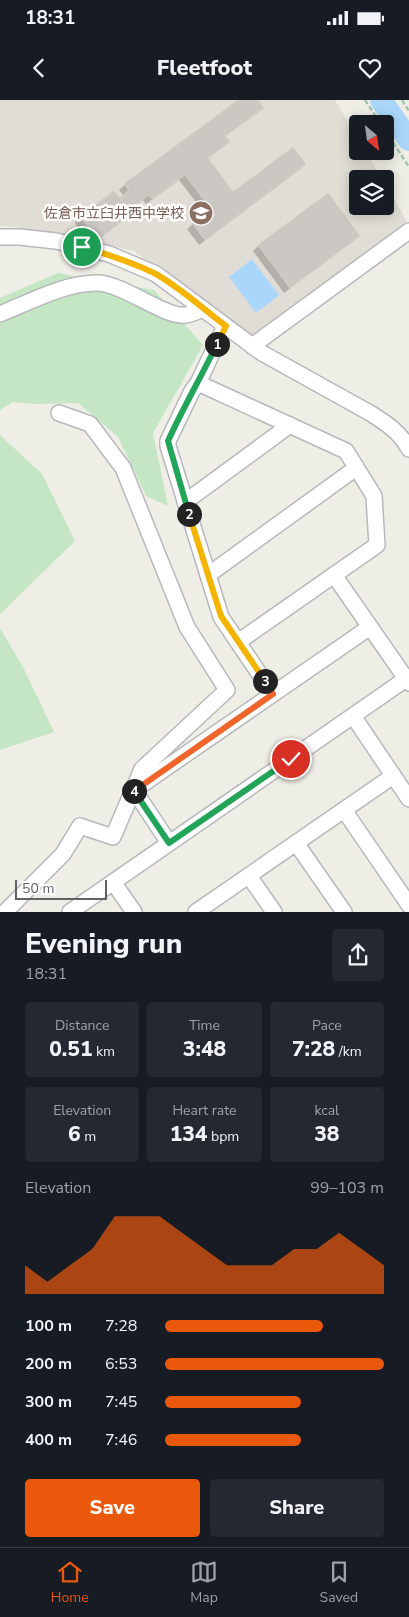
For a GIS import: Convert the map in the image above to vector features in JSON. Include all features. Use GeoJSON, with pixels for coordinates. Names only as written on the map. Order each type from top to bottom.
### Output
{"type":"FeatureCollection","features":[{"type":"Feature","properties":{"kind":"street"},"geometry":{"type":"LineString","coordinates":[[252,346],[409,231]]}},
{"type":"Feature","properties":{"kind":"street"},"geometry":{"type":"LineString","coordinates":[[0,237],[56,241],[109,254],[156,274],[262,353],[370,413],[400,434],[409,449]]}},
{"type":"Feature","properties":{"kind":"street"},"geometry":{"type":"LineString","coordinates":[[0,314],[40,297],[81,284],[100,283],[114,286],[172,313],[184,316],[204,309]]}},
{"type":"Feature","properties":{"kind":"street"},"geometry":{"type":"LineString","coordinates":[[226,326],[168,441],[221,616],[273,694]]}},
{"type":"Feature","properties":{"kind":"street"},"geometry":{"type":"LineString","coordinates":[[198,383],[346,452],[374,496],[377,545],[238,642]]}},
{"type":"Feature","properties":{"kind":"street"},"geometry":{"type":"LineString","coordinates":[[5,912],[63,854],[80,826],[113,837],[142,769],[227,690],[187,627],[124,468],[90,424],[59,413]]}},
{"type":"Feature","properties":{"kind":"street"},"geometry":{"type":"LineString","coordinates":[[185,502],[290,425]]}},
{"type":"Feature","properties":{"kind":"street"},"geometry":{"type":"LineString","coordinates":[[208,575],[356,468]]}},
{"type":"Feature","properties":{"kind":"street"},"geometry":{"type":"LineString","coordinates":[[70,912],[353,716],[408,681],[334,575]]}},
{"type":"Feature","properties":{"kind":"street"},"geometry":{"type":"LineString","coordinates":[[134,790],[370,627]]}},
{"type":"Feature","properties":{"kind":"street"},"geometry":{"type":"LineString","coordinates":[[353,716],[409,799]]}},
{"type":"Feature","properties":{"kind":"street"},"geometry":{"type":"LineString","coordinates":[[201,911],[393,776]]}},
{"type":"Feature","properties":{"kind":"street"},"geometry":{"type":"LineString","coordinates":[[134,790],[169,843]]}},
{"type":"Feature","properties":{"kind":"street"},"geometry":{"type":"LineString","coordinates":[[344,810],[409,904]]}},
{"type":"Feature","properties":{"kind":"street"},"geometry":{"type":"LineString","coordinates":[[296,843],[344,912]]}},
{"type":"Feature","properties":{"kind":"street"},"geometry":{"type":"LineString","coordinates":[[249,876],[274,912]]}},
{"type":"Feature","properties":{"kind":"street"},"geometry":{"type":"LineString","coordinates":[[113,882],[134,912]]}},
{"type":"Feature","properties":{"kind":"path"},"geometry":{"type":"LineString","coordinates":[[365,100],[375,115]]}},
{"type":"Feature","properties":{"kind":"path"},"geometry":{"type":"LineString","coordinates":[[402,100],[409,111]]}},
{"type":"Feature","properties":{"kind":"path"},"geometry":{"type":"LineString","coordinates":[[394,144],[409,167]]}},
{"type":"Feature","properties":{"kind":"shaded area","name":"佐倉市立臼井西中学校"},"geometry":{"type":"Polygon","coordinates":[[[0,100],[335,100],[349,124],[349,160],[370,160],[377,170],[349,170],[349,215],[394,215],[394,199],[407,221],[252,337],[134,251],[16,227],[0,226],[0,100]]]}},
{"type":"Feature","properties":{"kind":"green space"},"geometry":{"type":"Polygon","coordinates":[[[58,273],[154,290],[203,345],[153,433],[168,506],[146,496],[118,437],[78,403],[34,404],[13,402],[0,410],[0,298],[58,273]]]}},
{"type":"Feature","properties":{"kind":"green space"},"geometry":{"type":"Polygon","coordinates":[[[0,435],[42,474],[75,541],[0,614],[0,435]]]}},
{"type":"Feature","properties":{"kind":"green space"},"geometry":{"type":"Polygon","coordinates":[[[0,628],[24,669],[54,732],[0,750],[0,628]]]}},
{"type":"Feature","properties":{"kind":"water"},"geometry":{"type":"Polygon","coordinates":[[[252,259],[279,295],[256,313],[229,277],[252,259]]]}},
{"type":"Feature","properties":{"kind":"building"},"geometry":{"type":"Polygon","coordinates":[[[238,100],[258,100],[264,108],[225,136],[230,142],[208,158],[233,192],[293,147],[306,164],[205,240],[192,223],[211,209],[185,175],[152,199],[149,195],[128,210],[131,214],[97,240],[80,216],[114,191],[120,198],[129,190],[124,184],[238,100]]]}},
{"type":"Feature","properties":{"kind":"building"},"geometry":{"type":"Polygon","coordinates":[[[328,193],[360,236],[290,288],[258,245],[328,193]]]}},
{"type":"Feature","properties":{"kind":"waterway"},"geometry":{"type":"LineString","coordinates":[[381,100],[409,140]]}},
{"type":"Feature","properties":{"kind":"place","name":"佐倉市立臼井西中学校"},"geometry":{"type":"Point","coordinates":[201,213]}},
{"type":"Feature","properties":{"kind":"route"},"geometry":{"type":"LineString","coordinates":[[82,247],[109,254],[156,274],[226,326],[198,383],[192,391],[168,441],[168,446],[221,616],[273,694],[134,790],[169,843],[291,759]]}}]}
